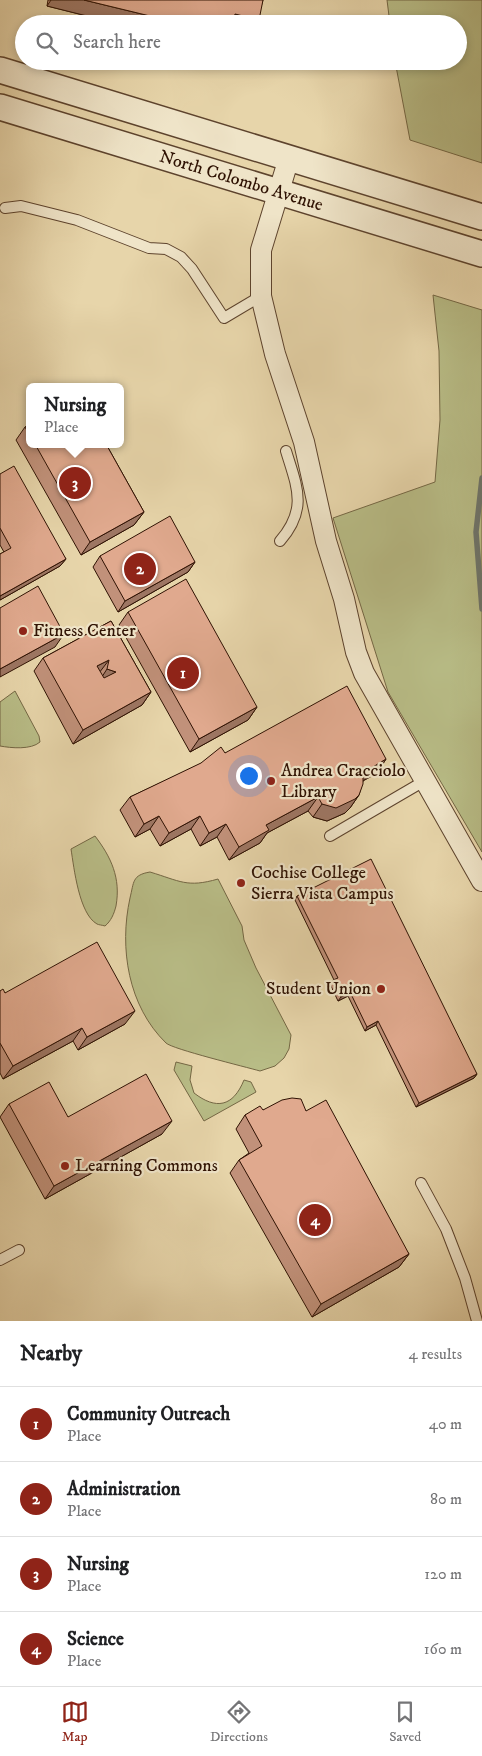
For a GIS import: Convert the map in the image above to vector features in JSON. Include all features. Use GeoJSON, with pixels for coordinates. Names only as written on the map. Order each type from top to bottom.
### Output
{"type":"FeatureCollection","features":[{"type":"Feature","properties":{"kind":"street","name":"North Colombo Avenue"},"geometry":{"type":"LineString","coordinates":[[0,70],[482,217]]}},
{"type":"Feature","properties":{"kind":"street","name":"North Colombo Avenue"},"geometry":{"type":"LineString","coordinates":[[0,107],[482,254]]}},
{"type":"Feature","properties":{"kind":"street"},"geometry":{"type":"LineString","coordinates":[[289,158],[261,250],[262,296],[275,354],[304,442],[326,540],[344,599],[356,652],[364,672],[392,724],[426,780],[482,881]]}},
{"type":"Feature","properties":{"kind":"lane"},"geometry":{"type":"LineString","coordinates":[[5,208],[21,206],[77,220],[149,248],[166,249],[180,257],[192,269],[224,318],[262,296]]}},
{"type":"Feature","properties":{"kind":"lane"},"geometry":{"type":"LineString","coordinates":[[280,541],[296,518],[298,505],[297,487],[286,451]]}},
{"type":"Feature","properties":{"kind":"lane"},"geometry":{"type":"LineString","coordinates":[[330,836],[426,780]]}},
{"type":"Feature","properties":{"kind":"lane"},"geometry":{"type":"LineString","coordinates":[[421,1183],[446,1229],[466,1278],[477,1321]]}},
{"type":"Feature","properties":{"kind":"lane"},"geometry":{"type":"LineString","coordinates":[[0,1260],[19,1250]]}},
{"type":"Feature","properties":{"kind":"green space"},"geometry":{"type":"Polygon","coordinates":[[[387,0],[482,0],[482,163],[410,140],[397,70],[467,70],[467,15],[389,15],[387,0]]]}},
{"type":"Feature","properties":{"kind":"green space"},"geometry":{"type":"Polygon","coordinates":[[[433,295],[482,310],[482,852],[388,692],[333,518],[435,482],[440,420],[439,351],[433,295]]]}},
{"type":"Feature","properties":{"kind":"green space"},"geometry":{"type":"Polygon","coordinates":[[[15,691],[39,736],[40,742],[36,745],[15,748],[0,746],[0,702],[15,691]]]}},
{"type":"Feature","properties":{"kind":"green space"},"geometry":{"type":"Polygon","coordinates":[[[95,836],[110,860],[117,886],[115,909],[111,920],[105,926],[97,924],[86,911],[78,890],[71,849],[95,836]]]}},
{"type":"Feature","properties":{"kind":"green space"},"geometry":{"type":"Polygon","coordinates":[[[150,872],[177,881],[191,883],[218,879],[242,926],[244,940],[256,968],[291,1035],[289,1049],[284,1058],[275,1066],[260,1071],[171,1046],[153,1028],[135,994],[127,956],[126,937],[127,917],[133,884],[137,877],[150,872]]]}},
{"type":"Feature","properties":{"kind":"green space"},"geometry":{"type":"Polygon","coordinates":[[[176,1062],[192,1066],[190,1080],[194,1093],[210,1102],[223,1103],[229,1100],[235,1096],[244,1080],[251,1082],[256,1092],[204,1121],[174,1070],[176,1062]]]}},
{"type":"Feature","properties":{"kind":"building"},"geometry":{"type":"Polygon","coordinates":[[[84,0],[263,0],[260,15],[146,15],[84,0]]]}},
{"type":"Feature","properties":{"kind":"building"},"geometry":{"type":"Polygon","coordinates":[[[37,448],[108,448],[144,512],[90,542],[37,448]]]}},
{"type":"Feature","properties":{"kind":"building"},"geometry":{"type":"Polygon","coordinates":[[[14,466],[66,559],[0,596],[0,554],[11,548],[0,528],[0,474],[14,466]]]}},
{"type":"Feature","properties":{"kind":"building"},"geometry":{"type":"Polygon","coordinates":[[[170,516],[195,562],[125,601],[100,556],[170,516]]]}},
{"type":"Feature","properties":{"kind":"building"},"geometry":{"type":"Polygon","coordinates":[[[186,579],[257,707],[199,739],[128,612],[186,579]]]}},
{"type":"Feature","properties":{"kind":"building","name":"Fitness Center"},"geometry":{"type":"Polygon","coordinates":[[[38,586],[64,634],[0,669],[0,608],[38,586]]]}},
{"type":"Feature","properties":{"kind":"building"},"geometry":{"type":"Polygon","coordinates":[[[111,621],[151,692],[83,730],[43,658],[111,621]],[[109,660],[97,666],[104,678],[116,672],[107,669],[109,660]]]}},
{"type":"Feature","properties":{"kind":"building","name":"Andrea Cracciolo Library"},"geometry":{"type":"Polygon","coordinates":[[[347,686],[386,759],[363,773],[363,784],[359,795],[355,799],[336,808],[322,804],[318,797],[266,825],[269,830],[239,847],[226,824],[209,833],[200,816],[169,833],[159,816],[144,824],[130,797],[201,763],[221,747],[225,753],[347,686]]]}},
{"type":"Feature","properties":{"kind":"building","name":"Student Union"},"geometry":{"type":"Polygon","coordinates":[[[371,859],[477,1074],[419,1103],[378,1021],[367,1027],[350,992],[341,997],[333,980],[338,978],[297,896],[371,859]]]}},
{"type":"Feature","properties":{"kind":"building"},"geometry":{"type":"Polygon","coordinates":[[[97,942],[135,1011],[87,1037],[82,1028],[13,1066],[0,1043],[0,991],[3,989],[5,993],[97,942]]]}},
{"type":"Feature","properties":{"kind":"building","name":"Learning Commons"},"geometry":{"type":"Polygon","coordinates":[[[146,1074],[172,1121],[54,1186],[9,1104],[49,1082],[68,1117],[146,1074]]]}},
{"type":"Feature","properties":{"kind":"building"},"geometry":{"type":"Polygon","coordinates":[[[301,1099],[306,1111],[326,1100],[409,1254],[321,1304],[239,1160],[262,1146],[245,1115],[260,1106],[263,1110],[282,1100],[301,1099]]]}},
{"type":"Feature","properties":{"kind":"waterway"},"geometry":{"type":"LineString","coordinates":[[482,478],[476,532],[482,609]]}},
{"type":"Feature","properties":{"kind":"place","name":"Nursing"},"geometry":{"type":"Point","coordinates":[75,483]}},
{"type":"Feature","properties":{"kind":"place","name":"Administration"},"geometry":{"type":"Point","coordinates":[140,569]}},
{"type":"Feature","properties":{"kind":"place","name":"Fitness Center"},"geometry":{"type":"Point","coordinates":[23,631]}},
{"type":"Feature","properties":{"kind":"place","name":"Community Outreach"},"geometry":{"type":"Point","coordinates":[183,673]}},
{"type":"Feature","properties":{"kind":"place","name":"Andrea Cracciolo Library"},"geometry":{"type":"Point","coordinates":[271,781]}},
{"type":"Feature","properties":{"kind":"place","name":"Cochise College Sierra Vista Campus"},"geometry":{"type":"Point","coordinates":[241,883]}},
{"type":"Feature","properties":{"kind":"place","name":"Student Union"},"geometry":{"type":"Point","coordinates":[381,989]}},
{"type":"Feature","properties":{"kind":"place","name":"Learning Commons"},"geometry":{"type":"Point","coordinates":[65,1166]}},
{"type":"Feature","properties":{"kind":"place","name":"Science"},"geometry":{"type":"Point","coordinates":[315,1220]}}]}
